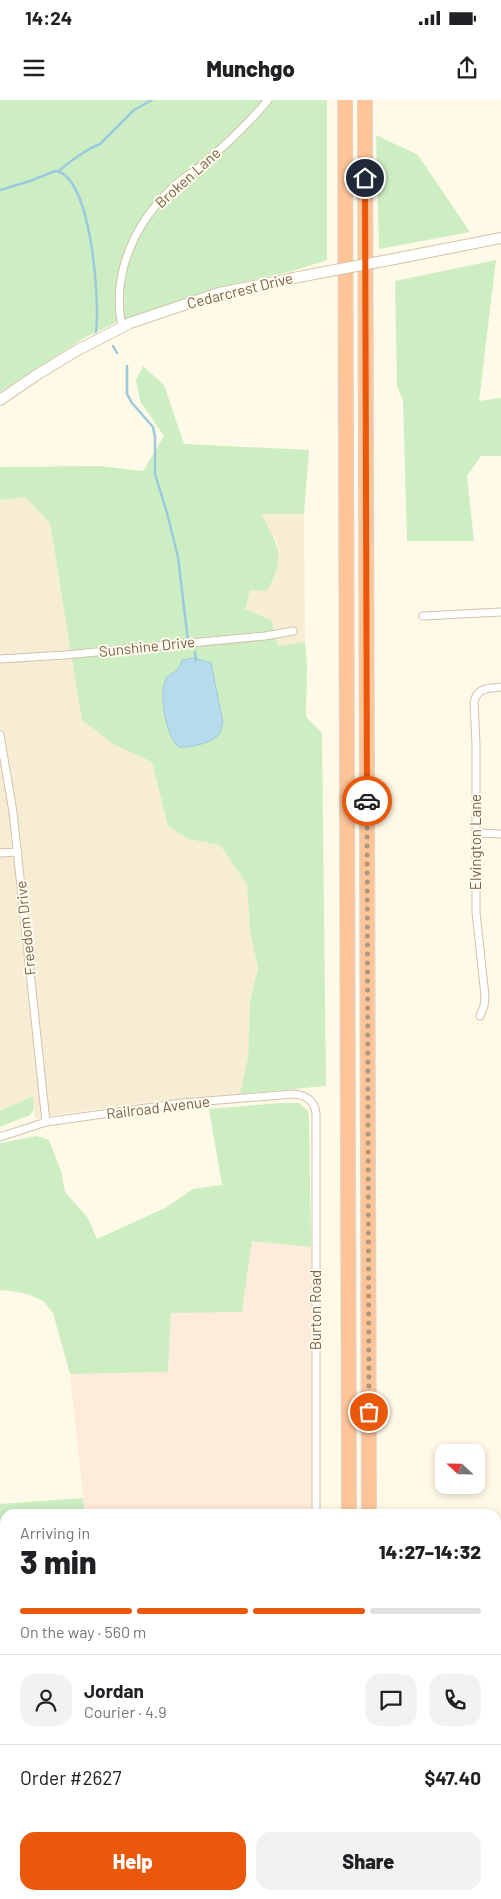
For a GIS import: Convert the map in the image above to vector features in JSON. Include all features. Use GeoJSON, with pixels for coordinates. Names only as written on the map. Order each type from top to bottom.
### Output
{"type":"FeatureCollection","features":[{"type":"Feature","properties":{"kind":"highway"},"geometry":{"type":"LineString","coordinates":[[344,100],[349,1509]]}},
{"type":"Feature","properties":{"kind":"highway"},"geometry":{"type":"LineString","coordinates":[[365,100],[369,1509]]}},
{"type":"Feature","properties":{"kind":"street","name":"Broken Lane"},"geometry":{"type":"LineString","coordinates":[[122,326],[119,310],[120,283],[129,250],[144,219],[172,188],[194,172],[235,136],[268,100]]}},
{"type":"Feature","properties":{"kind":"street","name":"Cedarcrest Drive"},"geometry":{"type":"LineString","coordinates":[[0,400],[59,361],[122,326],[219,293],[501,238]]}},
{"type":"Feature","properties":{"kind":"street"},"geometry":{"type":"LineString","coordinates":[[423,616],[501,612]]}},
{"type":"Feature","properties":{"kind":"street","name":"Sunshine Drive"},"geometry":{"type":"LineString","coordinates":[[0,659],[75,654],[265,636],[293,631]]}},
{"type":"Feature","properties":{"kind":"street","name":"Elvington Lane"},"geometry":{"type":"LineString","coordinates":[[480,1016],[485,996],[476,912],[475,696],[486,688],[501,687]]}},
{"type":"Feature","properties":{"kind":"street","name":"Freedom Drive"},"geometry":{"type":"LineString","coordinates":[[0,735],[18,852],[46,1122]]}},
{"type":"Feature","properties":{"kind":"street"},"geometry":{"type":"LineString","coordinates":[[476,833],[501,834]]}},
{"type":"Feature","properties":{"kind":"street"},"geometry":{"type":"LineString","coordinates":[[0,853],[18,852]]}},
{"type":"Feature","properties":{"kind":"street","name":"Railroad Avenue"},"geometry":{"type":"LineString","coordinates":[[0,1137],[46,1122],[182,1103],[293,1094],[308,1098],[315,1106]]}},
{"type":"Feature","properties":{"kind":"street","name":"Burton Road"},"geometry":{"type":"LineString","coordinates":[[315,1106],[316,1509]]}},
{"type":"Feature","properties":{"kind":"shaded area"},"geometry":{"type":"Polygon","coordinates":[[[25,497],[50,523],[82,718],[115,745],[152,762],[168,826],[188,839],[220,845],[247,885],[250,930],[258,968],[250,1001],[248,1058],[240,1094],[149,1102],[35,1118],[33,1096],[0,1111],[0,500],[25,497]]]}},
{"type":"Feature","properties":{"kind":"shaded area"},"geometry":{"type":"Polygon","coordinates":[[[261,514],[304,514],[305,642],[278,646],[245,609],[250,589],[278,544],[261,514]]]}},
{"type":"Feature","properties":{"kind":"shaded area"},"geometry":{"type":"Polygon","coordinates":[[[252,1241],[311,1247],[311,1509],[84,1509],[70,1374],[168,1372],[171,1313],[242,1311],[252,1241]]]}},
{"type":"Feature","properties":{"kind":"green space"},"geometry":{"type":"Polygon","coordinates":[[[0,100],[327,100],[327,260],[293,271],[219,287],[119,321],[86,337],[0,392],[0,100]]]}},
{"type":"Feature","properties":{"kind":"green space"},"geometry":{"type":"Polygon","coordinates":[[[376,135],[418,155],[470,232],[379,249],[376,135]]]}},
{"type":"Feature","properties":{"kind":"green space"},"geometry":{"type":"Polygon","coordinates":[[[496,260],[479,401],[501,398],[501,456],[481,456],[467,476],[474,541],[407,541],[403,400],[397,386],[395,281],[496,260]]]}},
{"type":"Feature","properties":{"kind":"green space"},"geometry":{"type":"Polygon","coordinates":[[[143,366],[164,385],[184,444],[309,450],[304,514],[261,514],[276,544],[278,552],[277,569],[267,591],[250,590],[245,609],[272,621],[278,646],[305,642],[307,666],[306,717],[322,733],[326,1086],[240,1094],[248,1058],[250,1001],[258,968],[250,930],[247,885],[220,845],[188,839],[168,826],[152,762],[115,745],[82,720],[50,523],[25,497],[0,500],[0,467],[100,466],[143,471],[164,436],[140,401],[136,380],[143,366]]]}},
{"type":"Feature","properties":{"kind":"green space"},"geometry":{"type":"Polygon","coordinates":[[[33,1096],[34,1109],[30,1115],[0,1127],[0,1111],[33,1096]]]}},
{"type":"Feature","properties":{"kind":"green space"},"geometry":{"type":"Polygon","coordinates":[[[299,1103],[308,1111],[311,1247],[252,1241],[242,1312],[171,1313],[168,1372],[70,1374],[53,1313],[43,1301],[28,1294],[5,1290],[0,1291],[0,1143],[37,1136],[49,1140],[61,1171],[65,1192],[88,1218],[97,1239],[165,1208],[193,1189],[222,1185],[209,1109],[299,1103]]]}},
{"type":"Feature","properties":{"kind":"green space"},"geometry":{"type":"Polygon","coordinates":[[[83,1498],[84,1509],[0,1509],[0,1504],[83,1498]]]}},
{"type":"Feature","properties":{"kind":"water"},"geometry":{"type":"Polygon","coordinates":[[[194,658],[211,663],[223,723],[220,732],[215,738],[197,745],[179,747],[170,735],[167,726],[163,706],[163,687],[168,676],[177,670],[182,660],[194,658]]]}},
{"type":"Feature","properties":{"kind":"waterway"},"geometry":{"type":"LineString","coordinates":[[59,171],[78,156],[100,144],[134,110],[152,100]]}},
{"type":"Feature","properties":{"kind":"waterway"},"geometry":{"type":"LineString","coordinates":[[0,190],[55,171],[68,178],[78,194],[91,242],[95,269],[96,332]]}},
{"type":"Feature","properties":{"kind":"waterway"},"geometry":{"type":"LineString","coordinates":[[113,346],[117,353]]}},
{"type":"Feature","properties":{"kind":"waterway"},"geometry":{"type":"LineString","coordinates":[[127,366],[127,394],[132,403],[153,427],[155,437],[155,474],[178,557],[188,641]]}},
{"type":"Feature","properties":{"kind":"waterway"},"geometry":{"type":"LineString","coordinates":[[195,652],[196,661]]}},
{"type":"Feature","properties":{"kind":"way so far"},"geometry":{"type":"LineString","coordinates":[[367,801],[369,1412]]}},
{"type":"Feature","properties":{"kind":"route"},"geometry":{"type":"LineString","coordinates":[[365,178],[367,801]]}}]}
